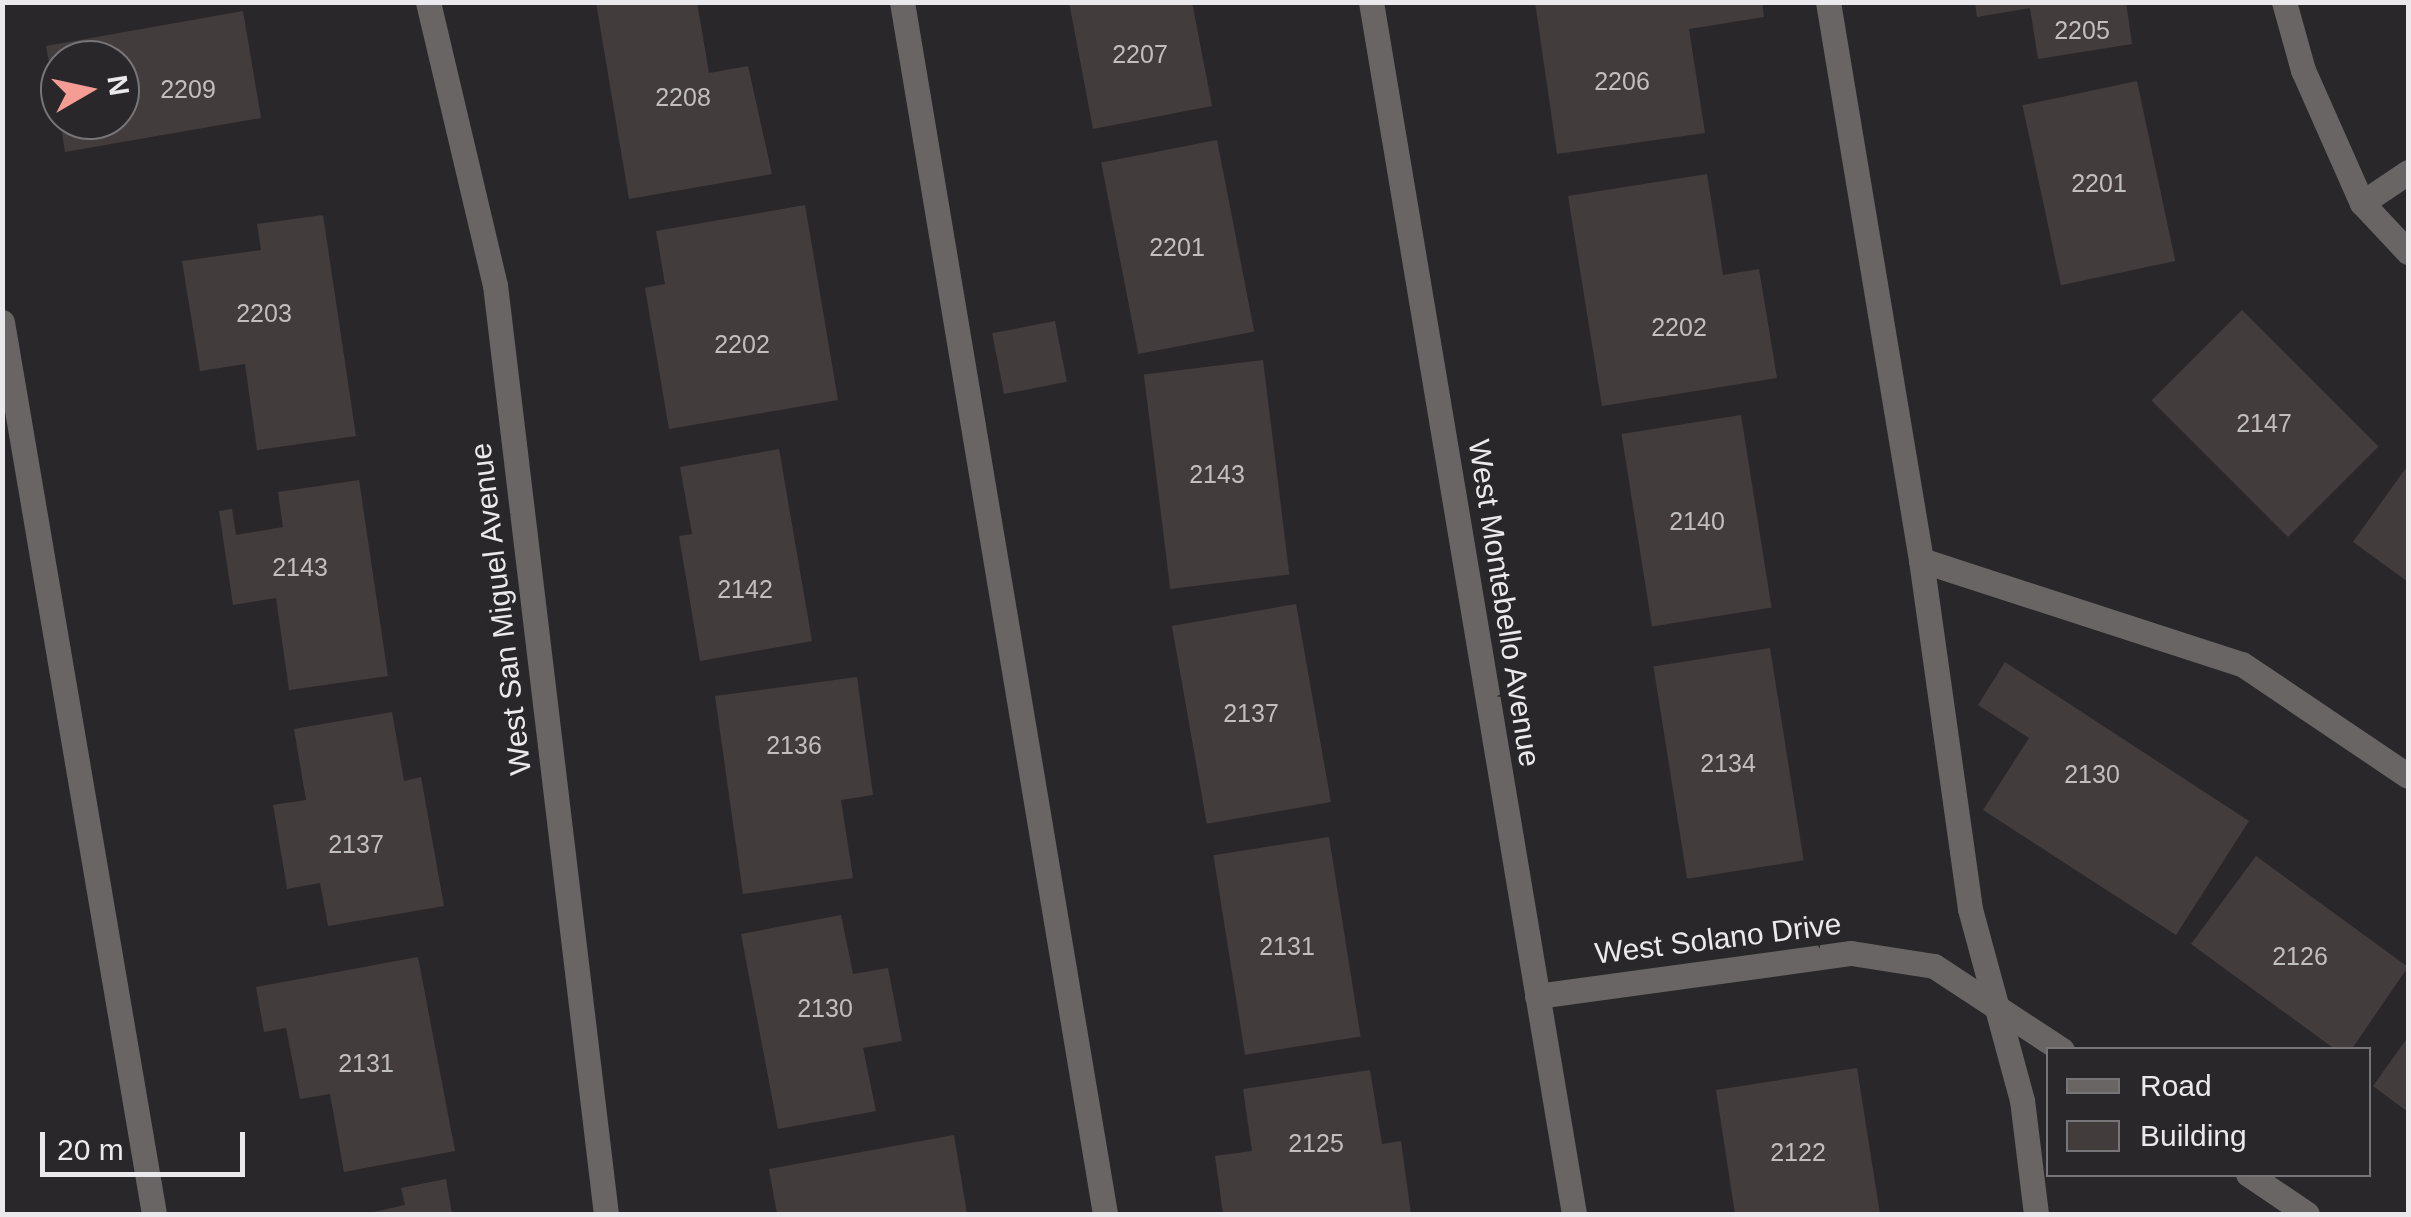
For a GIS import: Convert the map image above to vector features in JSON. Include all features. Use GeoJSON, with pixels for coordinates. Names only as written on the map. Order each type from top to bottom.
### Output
{"type":"FeatureCollection","features":[{"type":"Feature","properties":{"kind":"street","name":"West San Miguel Avenue"},"geometry":{"type":"LineString","coordinates":[[428,2],[495,284],[606,1214]]}},
{"type":"Feature","properties":{"kind":"street"},"geometry":{"type":"LineString","coordinates":[[902,2],[1105,1214]]}},
{"type":"Feature","properties":{"kind":"street","name":"West Montebello Avenue"},"geometry":{"type":"LineString","coordinates":[[1371,2],[1574,1214]]}},
{"type":"Feature","properties":{"kind":"street"},"geometry":{"type":"LineString","coordinates":[[1828,2],[1921,560],[1970,908],[2022,1100],[2036,1214]]}},
{"type":"Feature","properties":{"kind":"street"},"geometry":{"type":"LineString","coordinates":[[2284,2],[2303,70],[2362,203],[2408,252]]}},
{"type":"Feature","properties":{"kind":"street"},"geometry":{"type":"LineString","coordinates":[[2362,203],[2408,172]]}},
{"type":"Feature","properties":{"kind":"street"},"geometry":{"type":"LineString","coordinates":[[2,322],[154,1214]]}},
{"type":"Feature","properties":{"kind":"street"},"geometry":{"type":"LineString","coordinates":[[1921,560],[2242,664],[2408,776]]}},
{"type":"Feature","properties":{"kind":"street","name":"West Solano Drive"},"geometry":{"type":"LineString","coordinates":[[1536,996],[1851,952],[1934,966],[2058,1047]]}},
{"type":"Feature","properties":{"kind":"street"},"geometry":{"type":"LineString","coordinates":[[2252,1177],[2307,1214]]}},
{"type":"Feature","properties":{"kind":"building"},"geometry":{"type":"Polygon","coordinates":[[[596,2],[697,2],[709,73],[748,66],[772,174],[629,199],[596,2]]]}},
{"type":"Feature","properties":{"kind":"building"},"geometry":{"type":"Polygon","coordinates":[[[1069,2],[1192,2],[1212,106],[1093,129],[1069,2]]]}},
{"type":"Feature","properties":{"kind":"building"},"geometry":{"type":"Polygon","coordinates":[[[1535,2],[1762,2],[1764,17],[1689,29],[1705,133],[1557,154],[1535,2]]]}},
{"type":"Feature","properties":{"kind":"building"},"geometry":{"type":"Polygon","coordinates":[[[1975,2],[2126,2],[2132,44],[2038,59],[2030,8],[1977,17],[1975,2]]]}},
{"type":"Feature","properties":{"kind":"building"},"geometry":{"type":"Polygon","coordinates":[[[243,11],[261,118],[140,139],[140,40],[80,40],[243,11]]]}},
{"type":"Feature","properties":{"kind":"building"},"geometry":{"type":"Polygon","coordinates":[[[2137,81],[2175,261],[2061,285],[2023,105],[2137,81]]]}},
{"type":"Feature","properties":{"kind":"building"},"geometry":{"type":"Polygon","coordinates":[[[63,140],[134,140],[65,152],[63,140]]]}},
{"type":"Feature","properties":{"kind":"building"},"geometry":{"type":"Polygon","coordinates":[[[1217,140],[1254,331],[1138,354],[1101,163],[1217,140]]]}},
{"type":"Feature","properties":{"kind":"building"},"geometry":{"type":"Polygon","coordinates":[[[1707,174],[1723,275],[1759,269],[1777,378],[1602,406],[1568,196],[1707,174]]]}},
{"type":"Feature","properties":{"kind":"building"},"geometry":{"type":"Polygon","coordinates":[[[805,205],[838,400],[669,429],[645,288],[665,284],[656,231],[805,205]]]}},
{"type":"Feature","properties":{"kind":"building"},"geometry":{"type":"Polygon","coordinates":[[[323,215],[356,436],[257,450],[245,364],[200,371],[182,261],[261,250],[257,224],[323,215]]]}},
{"type":"Feature","properties":{"kind":"building"},"geometry":{"type":"Polygon","coordinates":[[[2242,310],[2378,446],[2288,537],[2151,401],[2242,310]]]}},
{"type":"Feature","properties":{"kind":"building"},"geometry":{"type":"Polygon","coordinates":[[[1055,321],[1067,382],[1004,394],[992,333],[1055,321]]]}},
{"type":"Feature","properties":{"kind":"building"},"geometry":{"type":"Polygon","coordinates":[[[1263,360],[1289,574],[1170,589],[1144,375],[1263,360]]]}},
{"type":"Feature","properties":{"kind":"building"},"geometry":{"type":"Polygon","coordinates":[[[1741,415],[1772,608],[1652,627],[1621,434],[1741,415]]]}},
{"type":"Feature","properties":{"kind":"building"},"geometry":{"type":"Polygon","coordinates":[[[779,449],[812,641],[700,661],[679,536],[692,534],[680,467],[779,449]]]}},
{"type":"Feature","properties":{"kind":"building"},"geometry":{"type":"Polygon","coordinates":[[[2408,465],[2408,582],[2353,542],[2408,465]]]}},
{"type":"Feature","properties":{"kind":"building"},"geometry":{"type":"Polygon","coordinates":[[[359,480],[388,676],[289,690],[276,598],[233,605],[219,511],[232,509],[236,535],[283,527],[278,492],[359,480]]]}},
{"type":"Feature","properties":{"kind":"building"},"geometry":{"type":"Polygon","coordinates":[[[1296,604],[1331,802],[1207,824],[1172,626],[1296,604]]]}},
{"type":"Feature","properties":{"kind":"building"},"geometry":{"type":"Polygon","coordinates":[[[1770,648],[1804,860],[1687,879],[1653,666],[1770,648]]]}},
{"type":"Feature","properties":{"kind":"building"},"geometry":{"type":"Polygon","coordinates":[[[2005,662],[2249,821],[2176,935],[1983,810],[2029,738],[1978,705],[2005,662]]]}},
{"type":"Feature","properties":{"kind":"building"},"geometry":{"type":"Polygon","coordinates":[[[857,677],[873,795],[841,800],[853,878],[743,894],[715,696],[857,677]]]}},
{"type":"Feature","properties":{"kind":"building"},"geometry":{"type":"Polygon","coordinates":[[[392,712],[404,781],[421,777],[444,906],[328,926],[320,883],[287,889],[273,805],[306,800],[294,729],[392,712]]]}},
{"type":"Feature","properties":{"kind":"building"},"geometry":{"type":"Polygon","coordinates":[[[1329,837],[1361,1037],[1245,1055],[1213,855],[1329,837]]]}},
{"type":"Feature","properties":{"kind":"building"},"geometry":{"type":"Polygon","coordinates":[[[2256,856],[2408,967],[2353,1047],[2332,1047],[2191,944],[2256,856]]]}},
{"type":"Feature","properties":{"kind":"building"},"geometry":{"type":"Polygon","coordinates":[[[841,915],[853,974],[888,968],[902,1041],[863,1048],[876,1111],[778,1129],[741,934],[841,915]]]}},
{"type":"Feature","properties":{"kind":"building"},"geometry":{"type":"Polygon","coordinates":[[[418,957],[455,1151],[344,1172],[330,1094],[300,1099],[286,1028],[264,1032],[256,987],[418,957]]]}},
{"type":"Feature","properties":{"kind":"building"},"geometry":{"type":"Polygon","coordinates":[[[2408,1037],[2408,1112],[2373,1086],[2408,1037]]]}},
{"type":"Feature","properties":{"kind":"building"},"geometry":{"type":"Polygon","coordinates":[[[1857,1068],[1880,1214],[1735,1214],[1716,1090],[1857,1068]]]}},
{"type":"Feature","properties":{"kind":"building"},"geometry":{"type":"Polygon","coordinates":[[[1370,1070],[1382,1144],[1401,1141],[1411,1214],[1223,1214],[1215,1156],[1252,1151],[1243,1089],[1370,1070]]]}},
{"type":"Feature","properties":{"kind":"building"},"geometry":{"type":"Polygon","coordinates":[[[954,1135],[967,1214],[777,1214],[769,1169],[954,1135]]]}},
{"type":"Feature","properties":{"kind":"building"},"geometry":{"type":"Polygon","coordinates":[[[446,1179],[452,1214],[365,1214],[405,1205],[401,1188],[446,1179]]]}}]}
